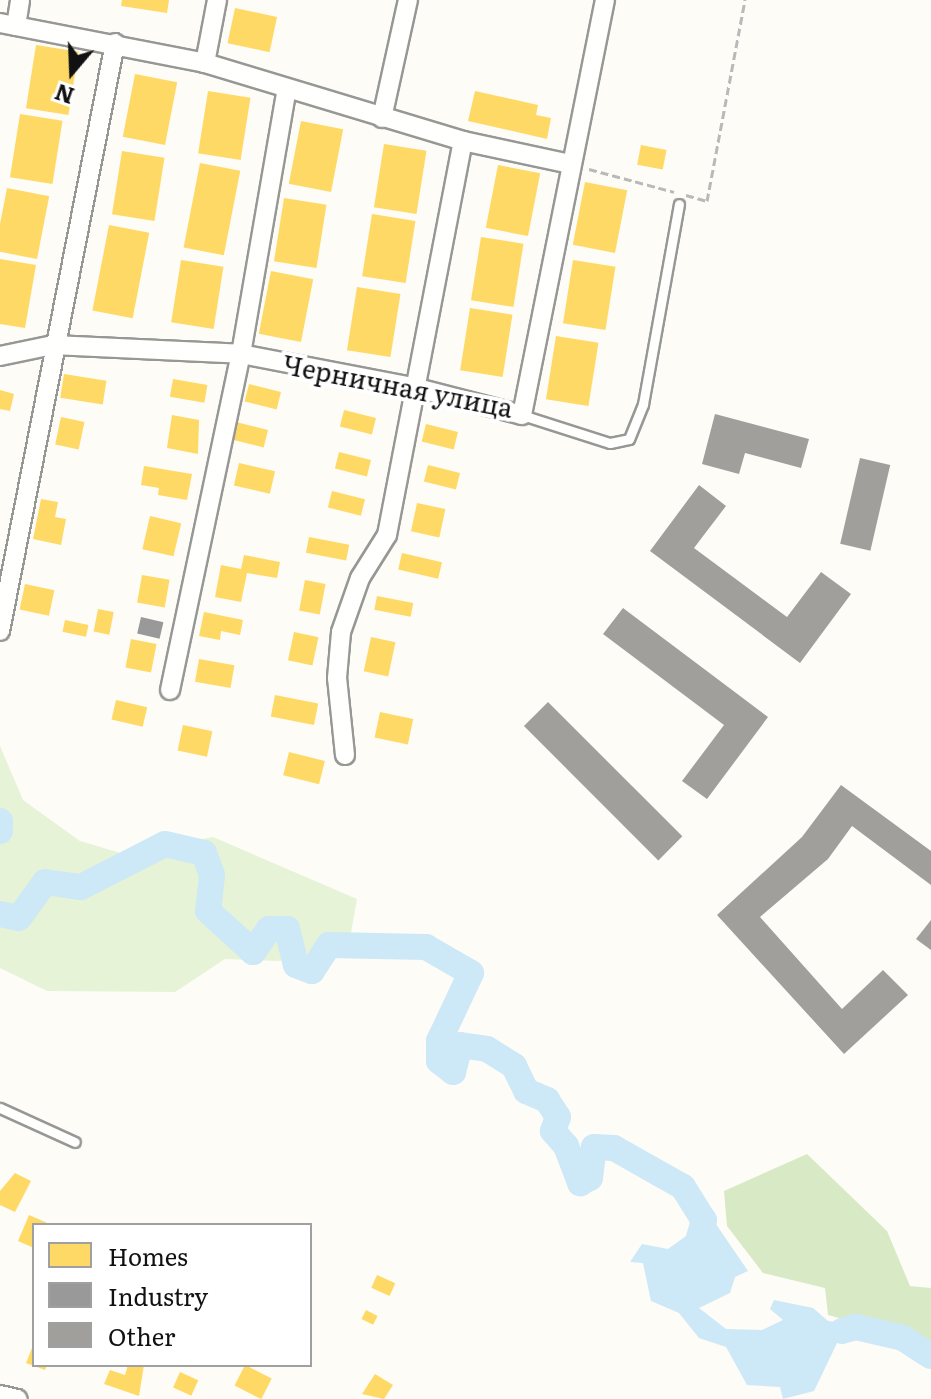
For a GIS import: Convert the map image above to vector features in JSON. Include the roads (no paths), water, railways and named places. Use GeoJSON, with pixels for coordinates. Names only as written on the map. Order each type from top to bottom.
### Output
{"type":"FeatureCollection","features":[{"type":"Feature","properties":{"kind":"street"},"geometry":{"type":"LineString","coordinates":[[20,0],[8,24],[205,63],[463,141],[570,164]]}},
{"type":"Feature","properties":{"kind":"street"},"geometry":{"type":"LineString","coordinates":[[205,63],[217,0]]}},
{"type":"Feature","properties":{"kind":"street"},"geometry":{"type":"LineString","coordinates":[[382,118],[408,0]]}},
{"type":"Feature","properties":{"kind":"street","name":"Черничная улица"},"geometry":{"type":"LineString","coordinates":[[0,356],[53,345],[241,354],[417,388],[522,415],[605,0]]}},
{"type":"Feature","properties":{"kind":"street"},"geometry":{"type":"LineString","coordinates":[[0,631],[53,345],[115,43]]}},
{"type":"Feature","properties":{"kind":"street"},"geometry":{"type":"LineString","coordinates":[[170,690],[241,354],[287,89]]}},
{"type":"Feature","properties":{"kind":"street"},"geometry":{"type":"LineString","coordinates":[[345,755],[337,678],[341,632],[360,578],[387,535],[463,141]]}},
{"type":"Feature","properties":{"kind":"street"},"geometry":{"type":"LineString","coordinates":[[0,1395],[18,1399]]}},
{"type":"Feature","properties":{"kind":"lane"},"geometry":{"type":"LineString","coordinates":[[522,415],[610,443],[629,439],[643,404],[679,204]]}},
{"type":"Feature","properties":{"kind":"lane"},"geometry":{"type":"LineString","coordinates":[[0,1108],[75,1142]]}},
{"type":"Feature","properties":{"kind":"water"},"geometry":{"type":"Polygon","coordinates":[[[707,1211],[748,1271],[735,1277],[730,1293],[699,1308],[726,1329],[762,1330],[783,1320],[770,1309],[774,1300],[813,1308],[828,1321],[874,1326],[873,1336],[838,1341],[814,1391],[783,1399],[780,1387],[747,1385],[726,1347],[699,1338],[679,1313],[651,1301],[643,1263],[630,1262],[642,1244],[668,1249],[693,1231],[700,1213],[707,1211]]]}},
{"type":"Feature","properties":{"kind":"waterway"},"geometry":{"type":"LineString","coordinates":[[0,821],[0,831]]}},
{"type":"Feature","properties":{"kind":"waterway"},"geometry":{"type":"LineString","coordinates":[[0,914],[19,918],[45,882],[81,887],[165,844],[204,853],[212,875],[208,911],[253,952],[269,929],[287,929],[296,965],[312,971],[329,945],[426,947],[471,973],[439,1041],[439,1061],[453,1072],[460,1045],[487,1049],[514,1066],[526,1091],[547,1100],[558,1117],[553,1131],[566,1146],[580,1183],[590,1178],[594,1147],[614,1148],[683,1187],[704,1220],[697,1245]]}},
{"type":"Feature","properties":{"kind":"waterway"},"geometry":{"type":"LineString","coordinates":[[842,1331],[856,1327],[903,1338],[931,1356]]}}]}
